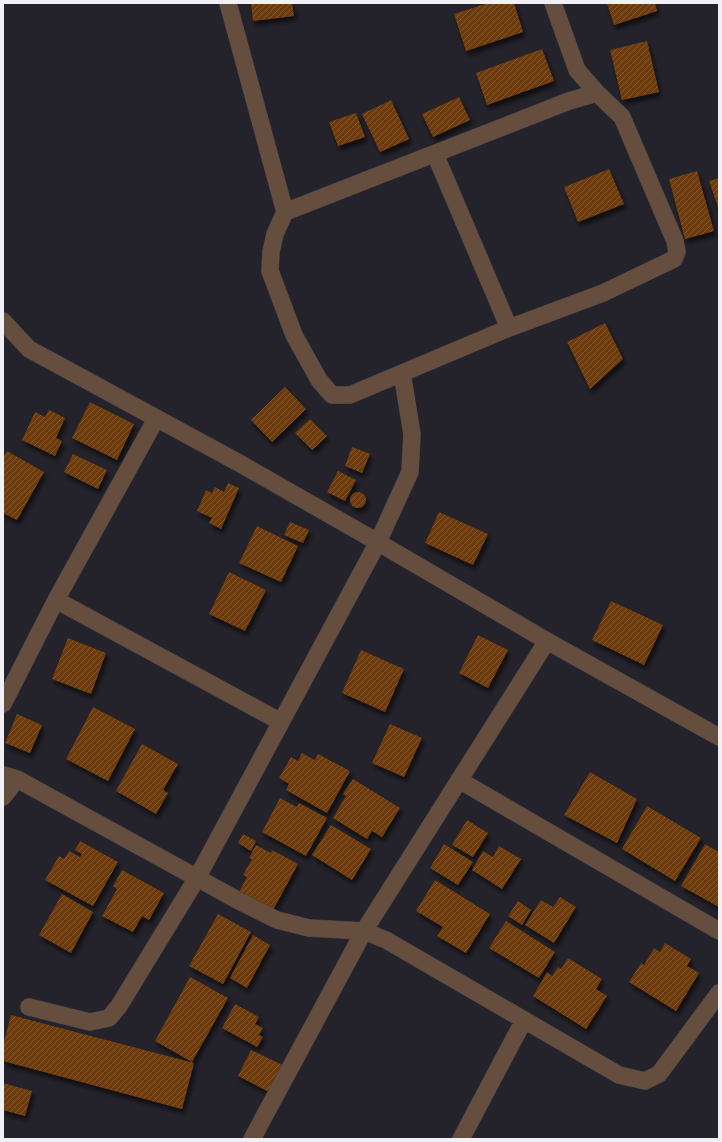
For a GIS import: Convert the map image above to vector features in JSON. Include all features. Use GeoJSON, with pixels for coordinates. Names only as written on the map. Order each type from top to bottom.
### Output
{"type":"FeatureCollection","features":[{"type":"Feature","properties":{"kind":"street"},"geometry":{"type":"LineString","coordinates":[[228,3],[285,212],[275,234],[271,252],[270,271],[294,335],[319,380],[332,395],[350,395],[509,328],[603,293],[674,259],[676,256],[675,242],[622,117],[597,93],[577,70],[553,3]]}},
{"type":"Feature","properties":{"kind":"street"},"geometry":{"type":"LineString","coordinates":[[285,212],[569,101],[597,93]]}},
{"type":"Feature","properties":{"kind":"street"},"geometry":{"type":"LineString","coordinates":[[435,154],[509,328]]}},
{"type":"Feature","properties":{"kind":"street"},"geometry":{"type":"LineString","coordinates":[[3,321],[29,349],[239,463],[547,641],[719,737]]}},
{"type":"Feature","properties":{"kind":"street"},"geometry":{"type":"LineString","coordinates":[[29,1007],[90,1022],[109,1018],[119,1006],[197,878],[378,542],[410,472],[412,434],[402,373]]}},
{"type":"Feature","properties":{"kind":"street"},"geometry":{"type":"LineString","coordinates":[[3,704],[56,600],[156,418]]}},
{"type":"Feature","properties":{"kind":"street"},"geometry":{"type":"LineString","coordinates":[[56,600],[281,722]]}},
{"type":"Feature","properties":{"kind":"street"},"geometry":{"type":"LineString","coordinates":[[252,1139],[364,931],[547,641]]}},
{"type":"Feature","properties":{"kind":"street"},"geometry":{"type":"LineString","coordinates":[[3,797],[10,777],[277,920],[309,928],[364,931],[386,940],[619,1075],[646,1082],[659,1074],[719,993]]}},
{"type":"Feature","properties":{"kind":"street"},"geometry":{"type":"LineString","coordinates":[[459,780],[719,931]]}},
{"type":"Feature","properties":{"kind":"street"},"geometry":{"type":"LineString","coordinates":[[461,1139],[524,1020]]}},
{"type":"Feature","properties":{"kind":"building"},"geometry":{"type":"Polygon","coordinates":[[[251,3],[292,3],[294,16],[253,21],[251,3]]]}},
{"type":"Feature","properties":{"kind":"building"},"geometry":{"type":"Polygon","coordinates":[[[488,3],[514,3],[523,32],[466,51],[454,14],[488,3]]]}},
{"type":"Feature","properties":{"kind":"building"},"geometry":{"type":"Polygon","coordinates":[[[607,3],[655,3],[657,11],[614,25],[607,3]]]}},
{"type":"Feature","properties":{"kind":"building"},"geometry":{"type":"Polygon","coordinates":[[[647,41],[659,92],[622,100],[610,50],[647,41]]]}},
{"type":"Feature","properties":{"kind":"building"},"geometry":{"type":"Polygon","coordinates":[[[542,49],[554,81],[487,105],[476,73],[542,49]]]}},
{"type":"Feature","properties":{"kind":"building"},"geometry":{"type":"Polygon","coordinates":[[[459,97],[470,120],[433,137],[422,114],[459,97]]]}},
{"type":"Feature","properties":{"kind":"building"},"geometry":{"type":"Polygon","coordinates":[[[391,100],[409,139],[380,152],[362,114],[391,100]]]}},
{"type":"Feature","properties":{"kind":"building"},"geometry":{"type":"Polygon","coordinates":[[[356,113],[365,137],[338,146],[329,122],[356,113]]]}},
{"type":"Feature","properties":{"kind":"building"},"geometry":{"type":"Polygon","coordinates":[[[609,169],[624,204],[578,222],[564,187],[609,169]]]}},
{"type":"Feature","properties":{"kind":"building"},"geometry":{"type":"Polygon","coordinates":[[[697,171],[714,231],[685,239],[669,179],[697,171]]]}},
{"type":"Feature","properties":{"kind":"building"},"geometry":{"type":"Polygon","coordinates":[[[719,178],[719,210],[709,181],[719,178]]]}},
{"type":"Feature","properties":{"kind":"building"},"geometry":{"type":"Polygon","coordinates":[[[605,323],[623,359],[590,389],[567,342],[605,323]]]}},
{"type":"Feature","properties":{"kind":"building"},"geometry":{"type":"Polygon","coordinates":[[[285,387],[306,409],[272,442],[251,420],[285,387]]]}},
{"type":"Feature","properties":{"kind":"building"},"geometry":{"type":"Polygon","coordinates":[[[90,402],[134,424],[117,460],[72,438],[90,402]]]}},
{"type":"Feature","properties":{"kind":"building"},"geometry":{"type":"Polygon","coordinates":[[[49,410],[65,418],[56,438],[62,441],[55,456],[22,440],[35,412],[45,417],[49,410]]]}},
{"type":"Feature","properties":{"kind":"building"},"geometry":{"type":"Polygon","coordinates":[[[310,419],[327,436],[312,450],[295,433],[310,419]]]}},
{"type":"Feature","properties":{"kind":"building"},"geometry":{"type":"Polygon","coordinates":[[[352,447],[370,454],[362,473],[345,466],[352,447]]]}},
{"type":"Feature","properties":{"kind":"building"},"geometry":{"type":"Polygon","coordinates":[[[7,451],[44,472],[17,520],[3,513],[3,457],[7,451]]]}},
{"type":"Feature","properties":{"kind":"building"},"geometry":{"type":"Polygon","coordinates":[[[73,454],[107,470],[98,489],[64,472],[73,454]]]}},
{"type":"Feature","properties":{"kind":"building"},"geometry":{"type":"Polygon","coordinates":[[[338,471],[356,480],[345,501],[327,492],[338,471]]]}},
{"type":"Feature","properties":{"kind":"building"},"geometry":{"type":"Polygon","coordinates":[[[228,483],[239,488],[221,529],[209,523],[212,518],[197,511],[206,490],[212,493],[215,487],[224,492],[228,483]]]}},
{"type":"Feature","properties":{"kind":"building"},"geometry":{"type":"Polygon","coordinates":[[[358,492],[365,497],[366,500],[361,507],[358,508],[351,503],[350,500],[355,493],[358,492]]]}},
{"type":"Feature","properties":{"kind":"building"},"geometry":{"type":"Polygon","coordinates":[[[439,512],[488,534],[473,565],[425,543],[439,512]]]}},
{"type":"Feature","properties":{"kind":"building"},"geometry":{"type":"Polygon","coordinates":[[[290,522],[309,530],[303,543],[284,535],[290,522]]]}},
{"type":"Feature","properties":{"kind":"building"},"geometry":{"type":"Polygon","coordinates":[[[257,526],[298,546],[281,582],[239,563],[257,526]]]}},
{"type":"Feature","properties":{"kind":"building"},"geometry":{"type":"Polygon","coordinates":[[[229,572],[266,590],[245,631],[209,614],[229,572]]]}},
{"type":"Feature","properties":{"kind":"building"},"geometry":{"type":"Polygon","coordinates":[[[611,601],[663,625],[644,665],[592,640],[611,601]]]}},
{"type":"Feature","properties":{"kind":"building"},"geometry":{"type":"Polygon","coordinates":[[[478,635],[508,650],[488,688],[459,673],[478,635]]]}},
{"type":"Feature","properties":{"kind":"building"},"geometry":{"type":"Polygon","coordinates":[[[68,638],[106,653],[91,694],[52,679],[68,638]]]}},
{"type":"Feature","properties":{"kind":"building"},"geometry":{"type":"Polygon","coordinates":[[[361,650],[404,669],[385,712],[342,693],[361,650]]]}},
{"type":"Feature","properties":{"kind":"building"},"geometry":{"type":"Polygon","coordinates":[[[93,707],[135,729],[108,781],[66,759],[93,707]]]}},
{"type":"Feature","properties":{"kind":"building"},"geometry":{"type":"Polygon","coordinates":[[[17,714],[42,725],[30,753],[5,743],[17,714]]]}},
{"type":"Feature","properties":{"kind":"building"},"geometry":{"type":"Polygon","coordinates":[[[390,724],[422,738],[404,777],[372,763],[390,724]]]}},
{"type":"Feature","properties":{"kind":"building"},"geometry":{"type":"Polygon","coordinates":[[[142,744],[178,764],[163,790],[168,793],[156,814],[116,791],[142,744]]]}},
{"type":"Feature","properties":{"kind":"building"},"geometry":{"type":"Polygon","coordinates":[[[302,753],[315,760],[318,754],[350,771],[327,813],[286,790],[289,784],[279,778],[291,757],[298,761],[302,753]]]}},
{"type":"Feature","properties":{"kind":"building"},"geometry":{"type":"Polygon","coordinates":[[[590,772],[637,799],[617,843],[564,815],[590,772]]]}},
{"type":"Feature","properties":{"kind":"building"},"geometry":{"type":"Polygon","coordinates":[[[353,779],[400,808],[382,837],[372,831],[367,839],[333,818],[346,796],[343,794],[353,779]]]}},
{"type":"Feature","properties":{"kind":"building"},"geometry":{"type":"Polygon","coordinates":[[[280,798],[297,807],[299,803],[327,818],[306,856],[262,832],[280,798]]]}},
{"type":"Feature","properties":{"kind":"building"},"geometry":{"type":"Polygon","coordinates":[[[647,806],[701,838],[675,881],[622,849],[647,806]]]}},
{"type":"Feature","properties":{"kind":"building"},"geometry":{"type":"Polygon","coordinates":[[[467,820],[488,833],[473,857],[452,845],[467,820]]]}},
{"type":"Feature","properties":{"kind":"building"},"geometry":{"type":"Polygon","coordinates":[[[331,825],[371,849],[352,880],[312,855],[331,825]]]}},
{"type":"Feature","properties":{"kind":"building"},"geometry":{"type":"Polygon","coordinates":[[[243,834],[256,841],[251,851],[238,843],[243,834]]]}},
{"type":"Feature","properties":{"kind":"building"},"geometry":{"type":"Polygon","coordinates":[[[80,841],[118,862],[93,906],[45,880],[59,856],[64,859],[69,851],[80,857],[82,854],[75,850],[80,841]]]}},
{"type":"Feature","properties":{"kind":"building"},"geometry":{"type":"Polygon","coordinates":[[[444,844],[473,862],[458,885],[430,868],[444,844]]]}},
{"type":"Feature","properties":{"kind":"building"},"geometry":{"type":"Polygon","coordinates":[[[705,844],[719,852],[719,907],[681,886],[705,844]]]}},
{"type":"Feature","properties":{"kind":"building"},"geometry":{"type":"Polygon","coordinates":[[[256,845],[271,853],[272,850],[298,864],[273,910],[239,892],[247,877],[243,875],[252,859],[249,858],[256,845]]]}},
{"type":"Feature","properties":{"kind":"building"},"geometry":{"type":"Polygon","coordinates":[[[499,846],[521,859],[502,889],[472,870],[483,851],[493,857],[499,846]]]}},
{"type":"Feature","properties":{"kind":"building"},"geometry":{"type":"Polygon","coordinates":[[[122,870],[164,893],[149,920],[142,916],[133,932],[102,916],[117,889],[113,886],[122,870]]]}},
{"type":"Feature","properties":{"kind":"building"},"geometry":{"type":"Polygon","coordinates":[[[435,880],[490,914],[466,953],[437,936],[443,927],[416,911],[435,880]]]}},
{"type":"Feature","properties":{"kind":"building"},"geometry":{"type":"Polygon","coordinates":[[[62,894],[93,912],[71,953],[39,935],[62,894]]]}},
{"type":"Feature","properties":{"kind":"building"},"geometry":{"type":"Polygon","coordinates":[[[560,897],[576,907],[554,943],[525,925],[541,900],[553,907],[560,897]]]}},
{"type":"Feature","properties":{"kind":"building"},"geometry":{"type":"Polygon","coordinates":[[[518,901],[531,910],[522,925],[508,916],[518,901]]]}},
{"type":"Feature","properties":{"kind":"building"},"geometry":{"type":"Polygon","coordinates":[[[218,914],[251,932],[223,984],[189,966],[218,914]]]}},
{"type":"Feature","properties":{"kind":"building"},"geometry":{"type":"Polygon","coordinates":[[[506,921],[555,952],[539,978],[489,948],[506,921]]]}},
{"type":"Feature","properties":{"kind":"building"},"geometry":{"type":"Polygon","coordinates":[[[253,935],[270,945],[247,988],[230,978],[253,935]]]}},
{"type":"Feature","properties":{"kind":"building"},"geometry":{"type":"Polygon","coordinates":[[[665,943],[691,959],[687,966],[699,973],[676,1011],[629,982],[641,963],[644,965],[654,948],[660,952],[665,943]]]}},
{"type":"Feature","properties":{"kind":"building"},"geometry":{"type":"Polygon","coordinates":[[[568,958],[602,979],[596,989],[607,996],[586,1029],[533,996],[547,972],[552,976],[558,967],[561,969],[568,958]]]}},
{"type":"Feature","properties":{"kind":"building"},"geometry":{"type":"Polygon","coordinates":[[[190,977],[228,998],[192,1062],[155,1041],[190,977]]]}},
{"type":"Feature","properties":{"kind":"building"},"geometry":{"type":"Polygon","coordinates":[[[235,1004],[259,1017],[255,1024],[263,1028],[259,1035],[263,1037],[257,1047],[222,1028],[235,1004]]]}},
{"type":"Feature","properties":{"kind":"building"},"geometry":{"type":"Polygon","coordinates":[[[11,1015],[194,1063],[182,1109],[3,1061],[3,1045],[11,1015]]]}},
{"type":"Feature","properties":{"kind":"building"},"geometry":{"type":"Polygon","coordinates":[[[251,1050],[285,1066],[271,1093],[238,1076],[251,1050]]]}},
{"type":"Feature","properties":{"kind":"building"},"geometry":{"type":"Polygon","coordinates":[[[3,1083],[32,1091],[25,1116],[3,1110],[3,1083]]]}}]}
